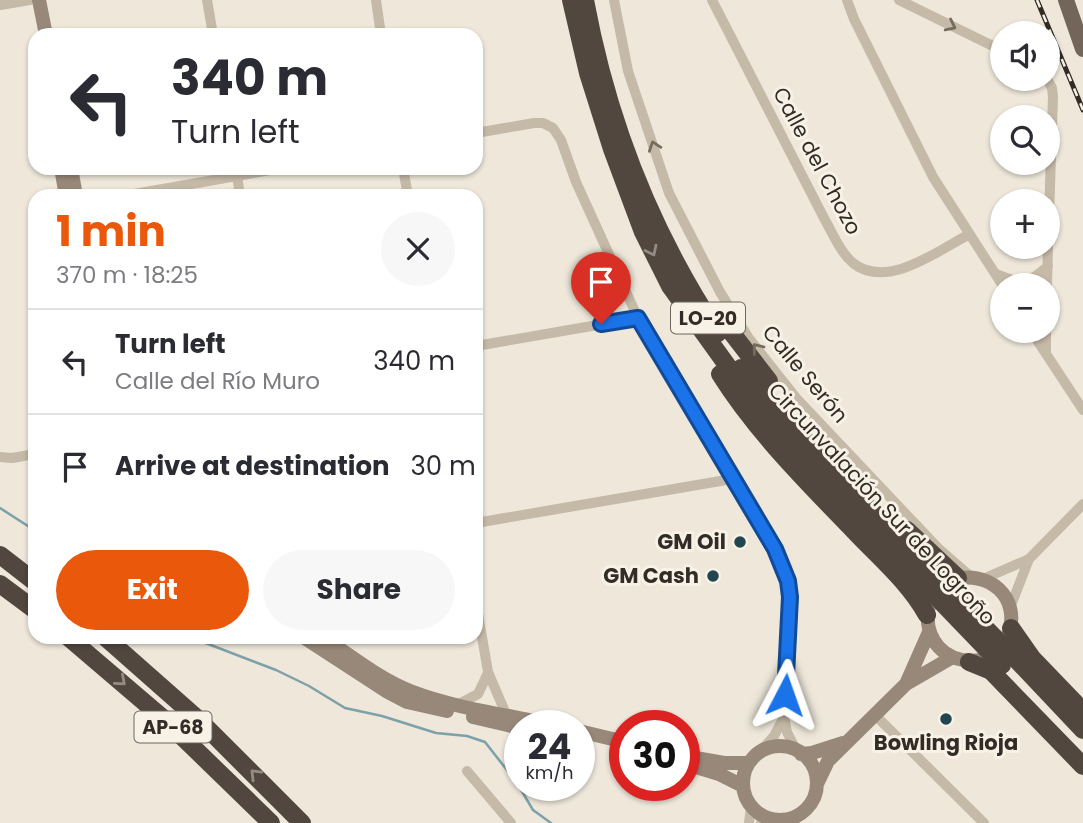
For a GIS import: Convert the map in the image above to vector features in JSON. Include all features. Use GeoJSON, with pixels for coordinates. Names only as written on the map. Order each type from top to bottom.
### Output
{"type":"FeatureCollection","features":[{"type":"Feature","properties":{"kind":"highway","name":"Circunvalación Sur de Logroño"},"geometry":{"type":"LineString","coordinates":[[572,0],[587,73],[612,149],[643,232],[670,286],[762,414],[945,591]]}},
{"type":"Feature","properties":{"kind":"highway","name":"Circunvalación Sur de Logroño"},"geometry":{"type":"LineString","coordinates":[[585,0],[607,94],[647,206],[705,312],[739,364],[784,417],[945,591],[993,660],[1083,749]]}},
{"type":"Feature","properties":{"kind":"highway"},"geometry":{"type":"LineString","coordinates":[[670,286],[738,402],[821,496],[915,593],[945,591]]}},
{"type":"Feature","properties":{"kind":"highway"},"geometry":{"type":"LineString","coordinates":[[0,555],[28,577]]}},
{"type":"Feature","properties":{"kind":"highway"},"geometry":{"type":"LineString","coordinates":[[0,584],[28,605]]}},
{"type":"Feature","properties":{"kind":"highway"},"geometry":{"type":"LineString","coordinates":[[1009,633],[1083,712]]}},
{"type":"Feature","properties":{"kind":"highway","name":"AP-68"},"geometry":{"type":"LineString","coordinates":[[76,644],[164,719],[271,823]]}},
{"type":"Feature","properties":{"kind":"highway","name":"AP-68"},"geometry":{"type":"LineString","coordinates":[[113,644],[199,720],[302,823]]}},
{"type":"Feature","properties":{"kind":"highway","name":"Circunvalación Sur de Logroño"},"geometry":{"type":"LineString","coordinates":[[993,660],[1083,730]]}},
{"type":"Feature","properties":{"kind":"highway"},"geometry":{"type":"LineString","coordinates":[[993,660],[991,671],[1083,766]]}},
{"type":"Feature","properties":{"kind":"main road"},"geometry":{"type":"LineString","coordinates":[[30,0],[36,28]]}},
{"type":"Feature","properties":{"kind":"main road"},"geometry":{"type":"LineString","coordinates":[[39,0],[45,28]]}},
{"type":"Feature","properties":{"kind":"main road"},"geometry":{"type":"LineString","coordinates":[[1066,0],[1083,49]]}},
{"type":"Feature","properties":{"kind":"main road"},"geometry":{"type":"LineString","coordinates":[[945,591],[995,585],[1005,596],[1010,608],[1009,633]]}},
{"type":"Feature","properties":{"kind":"main road"},"geometry":{"type":"LineString","coordinates":[[945,591],[933,642],[951,658]]}},
{"type":"Feature","properties":{"kind":"main road"},"geometry":{"type":"LineString","coordinates":[[906,684],[945,591]]}},
{"type":"Feature","properties":{"kind":"main road"},"geometry":{"type":"LineString","coordinates":[[314,644],[407,702],[504,724]]}},
{"type":"Feature","properties":{"kind":"main road"},"geometry":{"type":"LineString","coordinates":[[334,644],[409,691],[457,705],[504,714]]}},
{"type":"Feature","properties":{"kind":"main road"},"geometry":{"type":"LineString","coordinates":[[808,823],[806,813],[828,761],[906,684],[951,658],[993,660]]}},
{"type":"Feature","properties":{"kind":"main road"},"geometry":{"type":"LineString","coordinates":[[809,805],[802,813],[783,821],[758,813],[751,806],[743,786],[748,764],[767,748],[779,746],[812,753],[848,741]]}},
{"type":"Feature","properties":{"kind":"main road"},"geometry":{"type":"LineString","coordinates":[[799,752],[812,765],[816,785]]}},
{"type":"Feature","properties":{"kind":"main road"},"geometry":{"type":"LineString","coordinates":[[700,759],[748,764]]}},
{"type":"Feature","properties":{"kind":"main road"},"geometry":{"type":"LineString","coordinates":[[700,769],[719,774],[743,786]]}},
{"type":"Feature","properties":{"kind":"street"},"geometry":{"type":"LineString","coordinates":[[0,5],[30,0]]}},
{"type":"Feature","properties":{"kind":"street"},"geometry":{"type":"LineString","coordinates":[[207,0],[212,28]]}},
{"type":"Feature","properties":{"kind":"street"},"geometry":{"type":"LineString","coordinates":[[376,0],[381,28]]}},
{"type":"Feature","properties":{"kind":"street","name":"Calle Serón"},"geometry":{"type":"LineString","coordinates":[[614,0],[628,71],[669,193],[720,292],[748,337],[797,399],[938,548],[945,591]]}},
{"type":"Feature","properties":{"kind":"street","name":"Calle del Chozo"},"geometry":{"type":"LineString","coordinates":[[712,0],[826,222],[853,263],[869,271],[896,271],[968,235]]}},
{"type":"Feature","properties":{"kind":"street"},"geometry":{"type":"LineString","coordinates":[[847,0],[933,177],[994,273]]}},
{"type":"Feature","properties":{"kind":"street"},"geometry":{"type":"LineString","coordinates":[[854,19],[853,6],[856,0]]}},
{"type":"Feature","properties":{"kind":"street"},"geometry":{"type":"LineString","coordinates":[[899,0],[990,45]]}},
{"type":"Feature","properties":{"kind":"street"},"geometry":{"type":"LineString","coordinates":[[1050,189],[1052,91]]}},
{"type":"Feature","properties":{"kind":"street"},"geometry":{"type":"LineString","coordinates":[[483,132],[534,122],[553,128],[561,140],[586,206],[638,318],[770,539],[788,581],[790,618],[783,718],[787,732],[799,752]]}},
{"type":"Feature","properties":{"kind":"street"},"geometry":{"type":"LineString","coordinates":[[156,189],[222,175]]}},
{"type":"Feature","properties":{"kind":"street"},"geometry":{"type":"LineString","coordinates":[[1048,259],[1048,273]]}},
{"type":"Feature","properties":{"kind":"street"},"geometry":{"type":"LineString","coordinates":[[1041,273],[1048,267]]}},
{"type":"Feature","properties":{"kind":"street"},"geometry":{"type":"LineString","coordinates":[[483,345],[638,318]]}},
{"type":"Feature","properties":{"kind":"street"},"geometry":{"type":"LineString","coordinates":[[1039,343],[1083,410]]}},
{"type":"Feature","properties":{"kind":"street"},"geometry":{"type":"LineString","coordinates":[[1046,343],[1046,353]]}},
{"type":"Feature","properties":{"kind":"street"},"geometry":{"type":"LineString","coordinates":[[0,457],[28,455]]}},
{"type":"Feature","properties":{"kind":"street"},"geometry":{"type":"LineString","coordinates":[[483,522],[732,479]]}},
{"type":"Feature","properties":{"kind":"street"},"geometry":{"type":"LineString","coordinates":[[1010,608],[1029,559],[1083,504]]}},
{"type":"Feature","properties":{"kind":"street"},"geometry":{"type":"LineString","coordinates":[[945,591],[1029,559]]}},
{"type":"Feature","properties":{"kind":"street"},"geometry":{"type":"LineString","coordinates":[[483,643],[488,672],[504,710]]}},
{"type":"Feature","properties":{"kind":"street"},"geometry":{"type":"LineString","coordinates":[[457,705],[478,694],[488,672]]}},
{"type":"Feature","properties":{"kind":"street"},"geometry":{"type":"LineString","coordinates":[[876,715],[984,823]]}},
{"type":"Feature","properties":{"kind":"street"},"geometry":{"type":"LineString","coordinates":[[760,752],[774,736],[783,718]]}},
{"type":"Feature","properties":{"kind":"street"},"geometry":{"type":"LineString","coordinates":[[467,771],[511,823]]}},
{"type":"Feature","properties":{"kind":"street"},"geometry":{"type":"LineString","coordinates":[[749,823],[751,806]]}},
{"type":"Feature","properties":{"kind":"street"},"geometry":{"type":"LineString","coordinates":[[761,823],[783,821]]}},
{"type":"Feature","properties":{"kind":"waterway"},"geometry":{"type":"LineString","coordinates":[[0,508],[28,526]]}},
{"type":"Feature","properties":{"kind":"waterway"},"geometry":{"type":"LineString","coordinates":[[208,644],[276,670],[345,708],[436,733],[467,736],[485,742],[517,783],[533,810],[551,823]]}},
{"type":"Feature","properties":{"kind":"railway"},"geometry":{"type":"LineString","coordinates":[[1037,0],[1083,110]]}},
{"type":"Feature","properties":{"kind":"place","name":"GM Oil"},"geometry":{"type":"Point","coordinates":[740,542]}},
{"type":"Feature","properties":{"kind":"place","name":"GM Cash"},"geometry":{"type":"Point","coordinates":[713,576]}},
{"type":"Feature","properties":{"kind":"place","name":"Bowling Rioja"},"geometry":{"type":"Point","coordinates":[946,719]}},
{"type":"Feature","properties":{"kind":"route"},"geometry":{"type":"LineString","coordinates":[[601,324],[638,318],[775,549],[788,581],[790,597],[785,695]]}}]}
